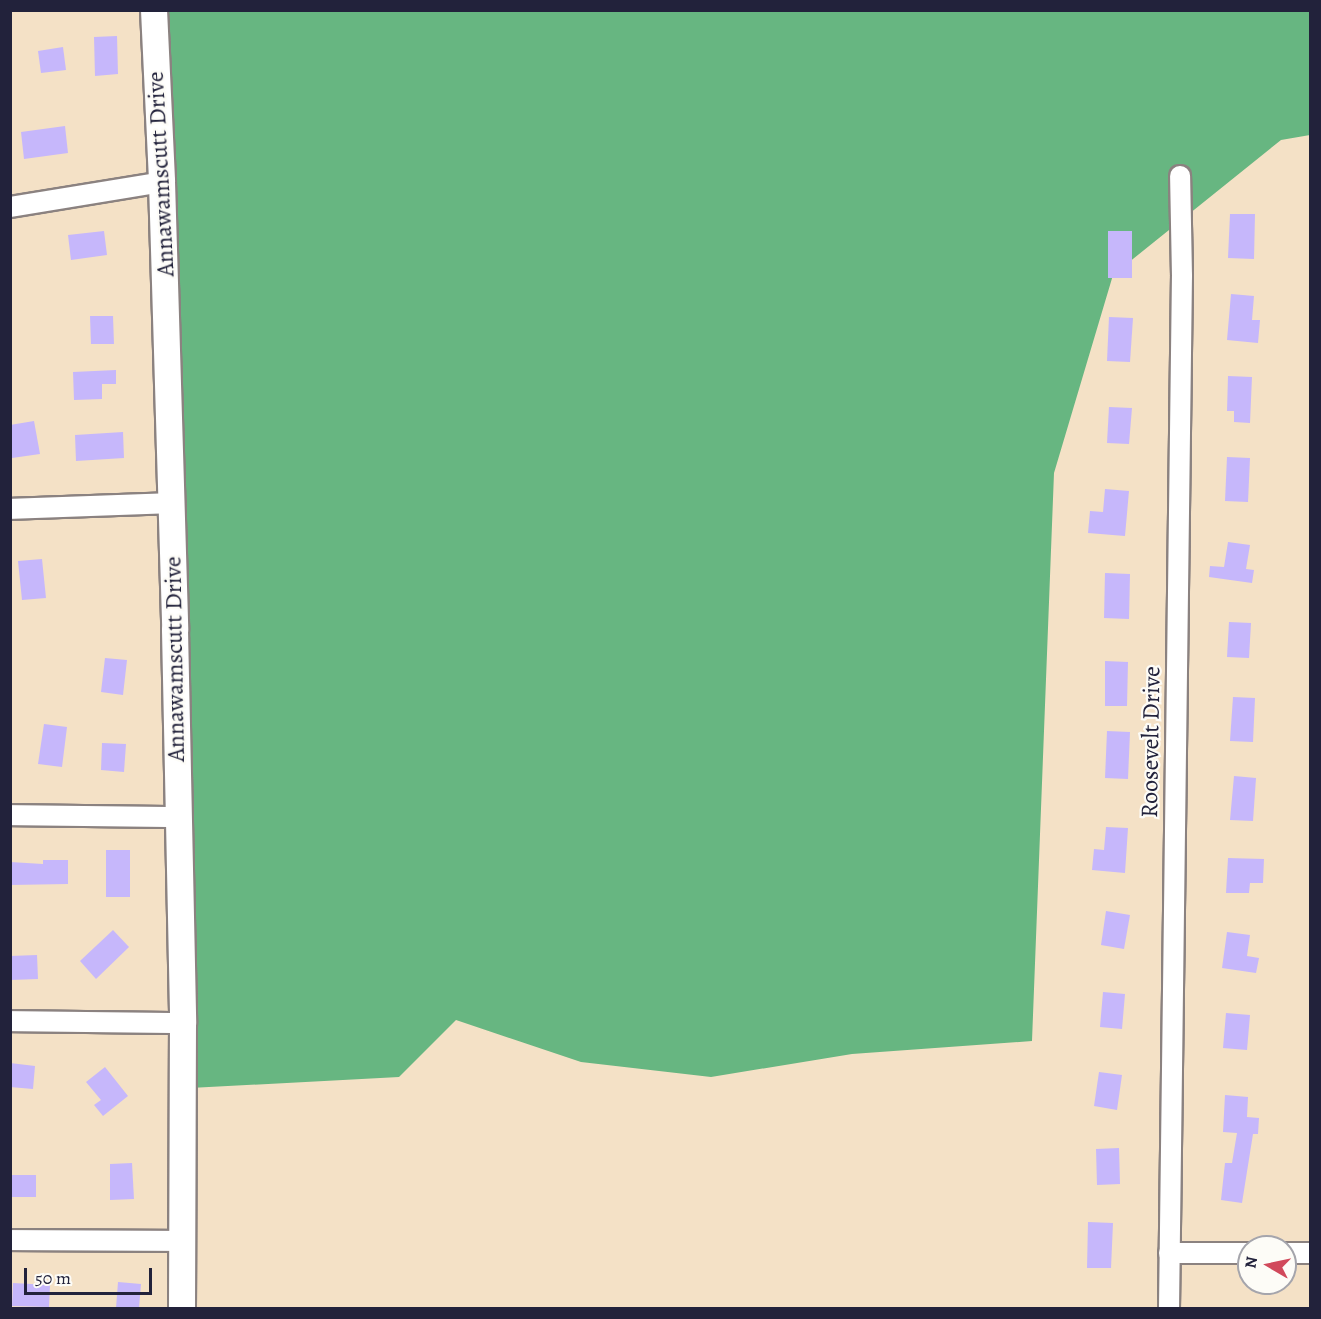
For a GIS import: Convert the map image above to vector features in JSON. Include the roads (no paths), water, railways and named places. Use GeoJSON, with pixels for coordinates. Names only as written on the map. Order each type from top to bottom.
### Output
{"type":"FeatureCollection","features":[{"type":"Feature","properties":{"kind":"street","name":"Annawamscutt Drive"},"geometry":{"type":"LineString","coordinates":[[154,10],[162,182],[179,818],[183,1023],[182,1308]]}},
{"type":"Feature","properties":{"kind":"street","name":"Roosevelt Drive"},"geometry":{"type":"LineString","coordinates":[[1169,1308],[1182,288],[1180,176]]}},
{"type":"Feature","properties":{"kind":"street"},"geometry":{"type":"LineString","coordinates":[[10,207],[162,182]]}},
{"type":"Feature","properties":{"kind":"street"},"geometry":{"type":"LineString","coordinates":[[10,509],[171,503]]}},
{"type":"Feature","properties":{"kind":"street"},"geometry":{"type":"LineString","coordinates":[[10,815],[179,818]]}},
{"type":"Feature","properties":{"kind":"street"},"geometry":{"type":"LineString","coordinates":[[10,1021],[183,1023]]}},
{"type":"Feature","properties":{"kind":"street"},"geometry":{"type":"LineString","coordinates":[[10,1240],[182,1241]]}},
{"type":"Feature","properties":{"kind":"street"},"geometry":{"type":"LineString","coordinates":[[1169,1253],[1237,1253]]}}]}
